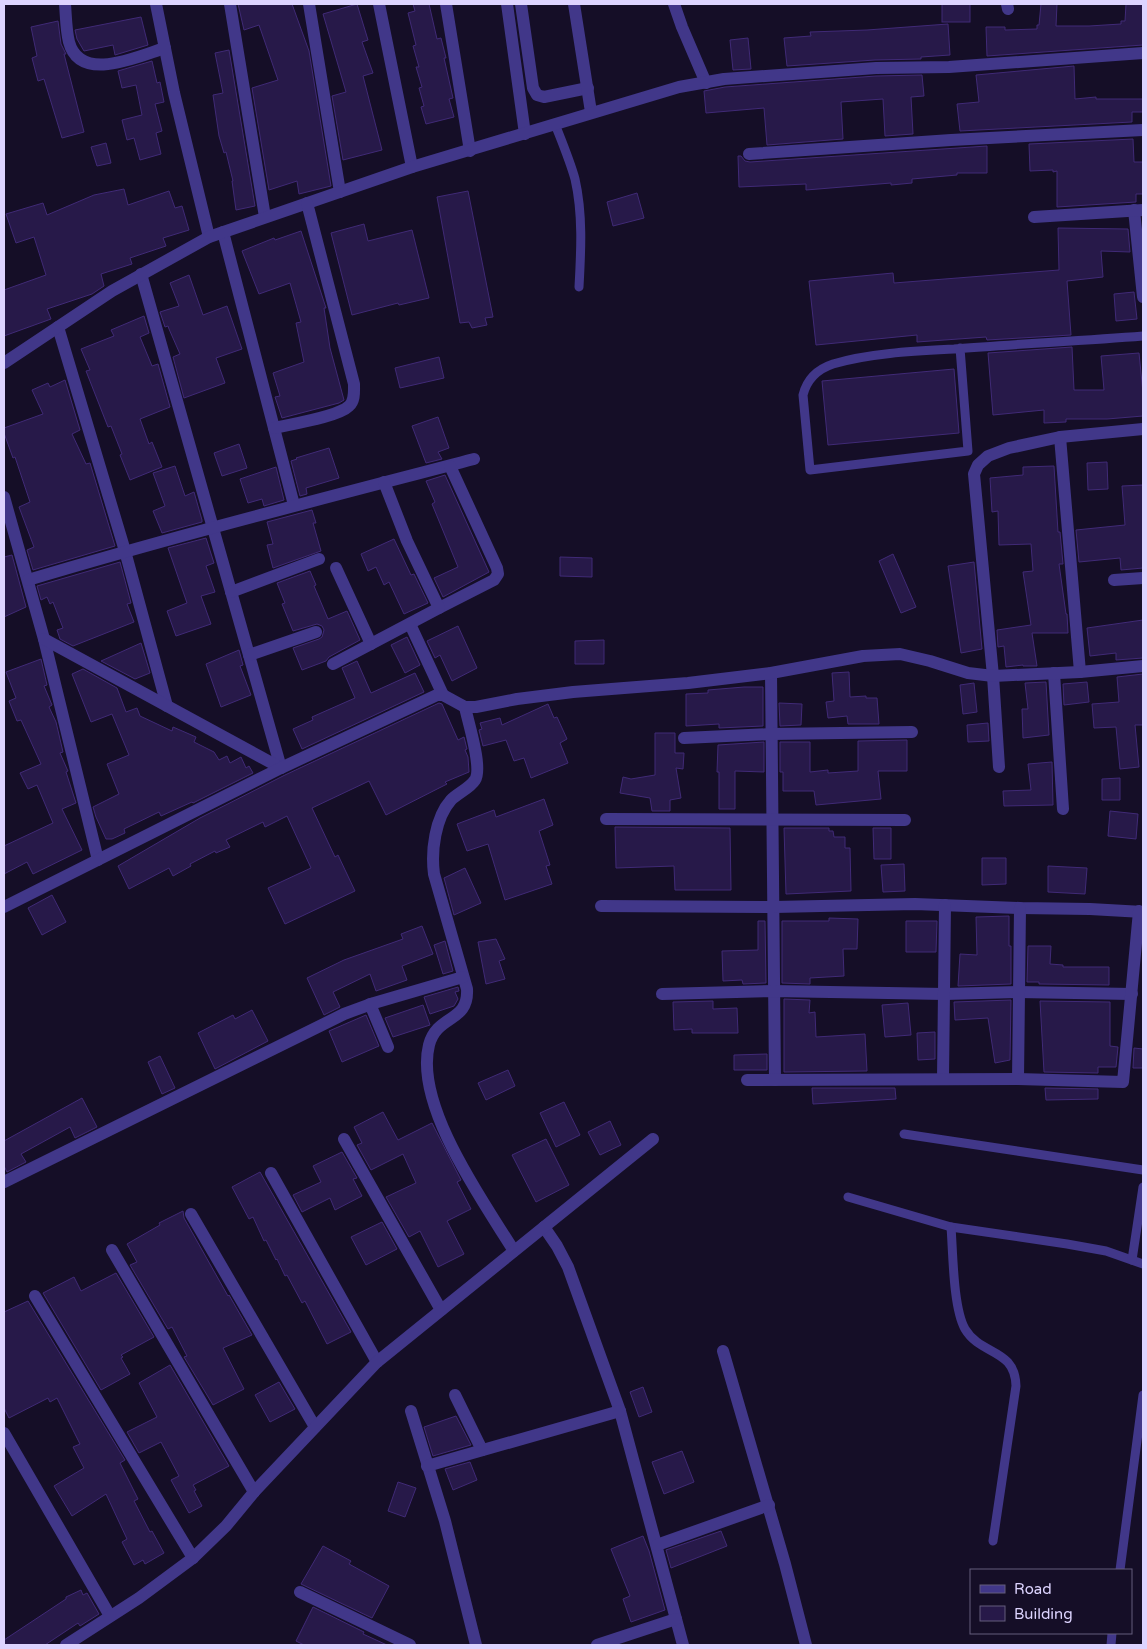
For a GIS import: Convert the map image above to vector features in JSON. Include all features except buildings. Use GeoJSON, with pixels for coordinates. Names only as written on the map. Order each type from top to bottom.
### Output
{"type":"FeatureCollection","features":[{"type":"Feature","properties":{"kind":"street"},"geometry":{"type":"LineString","coordinates":[[65,4],[70,44],[79,60],[93,65],[114,64],[165,48]]}},
{"type":"Feature","properties":{"kind":"street"},"geometry":{"type":"LineString","coordinates":[[156,4],[174,93],[209,238]]}},
{"type":"Feature","properties":{"kind":"street"},"geometry":{"type":"LineString","coordinates":[[230,4],[265,218]]}},
{"type":"Feature","properties":{"kind":"street"},"geometry":{"type":"LineString","coordinates":[[309,4],[340,192]]}},
{"type":"Feature","properties":{"kind":"street"},"geometry":{"type":"LineString","coordinates":[[379,4],[412,167]]}},
{"type":"Feature","properties":{"kind":"street"},"geometry":{"type":"LineString","coordinates":[[446,4],[470,150]]}},
{"type":"Feature","properties":{"kind":"street"},"geometry":{"type":"LineString","coordinates":[[507,4],[525,134]]}},
{"type":"Feature","properties":{"kind":"street"},"geometry":{"type":"LineString","coordinates":[[521,4],[533,88],[537,95],[544,97],[588,88]]}},
{"type":"Feature","properties":{"kind":"street"},"geometry":{"type":"LineString","coordinates":[[574,4],[592,112]]}},
{"type":"Feature","properties":{"kind":"street"},"geometry":{"type":"LineString","coordinates":[[674,4],[706,82]]}},
{"type":"Feature","properties":{"kind":"street"},"geometry":{"type":"LineString","coordinates":[[4,363],[141,274],[223,232],[412,167],[679,87],[724,79],[876,68],[949,67],[1143,53]]}},
{"type":"Feature","properties":{"kind":"street"},"geometry":{"type":"LineString","coordinates":[[749,154],[951,140],[1143,130]]}},
{"type":"Feature","properties":{"kind":"street"},"geometry":{"type":"LineString","coordinates":[[274,428],[341,412],[351,405],[354,394],[354,384],[307,203]]}},
{"type":"Feature","properties":{"kind":"street"},"geometry":{"type":"LineString","coordinates":[[1034,217],[1139,210],[1143,297]]}},
{"type":"Feature","properties":{"kind":"street"},"geometry":{"type":"LineString","coordinates":[[223,232],[294,505]]}},
{"type":"Feature","properties":{"kind":"street"},"geometry":{"type":"LineString","coordinates":[[141,274],[281,768]]}},
{"type":"Feature","properties":{"kind":"street"},"geometry":{"type":"LineString","coordinates":[[58,327],[125,551],[166,706]]}},
{"type":"Feature","properties":{"kind":"street"},"geometry":{"type":"LineString","coordinates":[[999,767],[994,676],[974,474],[978,465],[988,456],[1009,448],[1060,437],[1143,429]]}},
{"type":"Feature","properties":{"kind":"street"},"geometry":{"type":"LineString","coordinates":[[1060,437],[1080,672]]}},
{"type":"Feature","properties":{"kind":"street"},"geometry":{"type":"LineString","coordinates":[[28,580],[125,551],[294,505],[474,459]]}},
{"type":"Feature","properties":{"kind":"street"},"geometry":{"type":"LineString","coordinates":[[333,664],[494,580],[498,574],[497,568],[450,466]]}},
{"type":"Feature","properties":{"kind":"street"},"geometry":{"type":"LineString","coordinates":[[384,482],[407,541],[439,608]]}},
{"type":"Feature","properties":{"kind":"street"},"geometry":{"type":"LineString","coordinates":[[4,497],[44,639],[98,860]]}},
{"type":"Feature","properties":{"kind":"street"},"geometry":{"type":"LineString","coordinates":[[231,592],[318,559]]}},
{"type":"Feature","properties":{"kind":"street"},"geometry":{"type":"LineString","coordinates":[[336,568],[371,644]]}},
{"type":"Feature","properties":{"kind":"street"},"geometry":{"type":"LineString","coordinates":[[1114,580],[1143,578]]}},
{"type":"Feature","properties":{"kind":"street"},"geometry":{"type":"LineString","coordinates":[[410,624],[444,695]]}},
{"type":"Feature","properties":{"kind":"street"},"geometry":{"type":"LineString","coordinates":[[249,655],[316,632]]}},
{"type":"Feature","properties":{"kind":"street"},"geometry":{"type":"LineString","coordinates":[[44,639],[281,768]]}},
{"type":"Feature","properties":{"kind":"street"},"geometry":{"type":"LineString","coordinates":[[4,907],[281,768],[437,695],[444,695],[465,707],[476,707],[516,699],[771,673],[863,656],[900,654],[968,673],[994,676],[1080,672],[1143,666]]}},
{"type":"Feature","properties":{"kind":"street"},"geometry":{"type":"LineString","coordinates":[[771,673],[774,1080]]}},
{"type":"Feature","properties":{"kind":"street"},"geometry":{"type":"LineString","coordinates":[[1054,673],[1063,809]]}},
{"type":"Feature","properties":{"kind":"street"},"geometry":{"type":"LineString","coordinates":[[465,707],[476,751],[477,769],[475,780],[452,799],[444,809],[438,824],[432,863],[467,989],[466,1006],[456,1016],[444,1022],[436,1029],[429,1044],[428,1070],[433,1098],[444,1131],[458,1160],[514,1251]]}},
{"type":"Feature","properties":{"kind":"street"},"geometry":{"type":"LineString","coordinates":[[684,738],[771,734],[912,732]]}},
{"type":"Feature","properties":{"kind":"street"},"geometry":{"type":"LineString","coordinates":[[606,819],[905,820]]}},
{"type":"Feature","properties":{"kind":"street"},"geometry":{"type":"LineString","coordinates":[[943,1079],[945,994],[944,905]]}},
{"type":"Feature","properties":{"kind":"street"},"geometry":{"type":"LineString","coordinates":[[602,906],[774,907],[944,905],[1090,908],[1141,912],[1124,1082],[1018,1079],[747,1080]]}},
{"type":"Feature","properties":{"kind":"street"},"geometry":{"type":"LineString","coordinates":[[1018,1079],[1020,908]]}},
{"type":"Feature","properties":{"kind":"street"},"geometry":{"type":"LineString","coordinates":[[4,1182],[344,1014],[370,1004],[463,977]]}},
{"type":"Feature","properties":{"kind":"street"},"geometry":{"type":"LineString","coordinates":[[662,994],[773,991],[945,994],[1018,992],[1132,994]]}},
{"type":"Feature","properties":{"kind":"street"},"geometry":{"type":"LineString","coordinates":[[370,1004],[388,1047]]}},
{"type":"Feature","properties":{"kind":"street"},"geometry":{"type":"LineString","coordinates":[[344,1139],[441,1310]]}},
{"type":"Feature","properties":{"kind":"street"},"geometry":{"type":"LineString","coordinates":[[66,1645],[139,1598],[192,1558],[226,1526],[254,1492],[377,1362],[653,1139]]}},
{"type":"Feature","properties":{"kind":"street"},"geometry":{"type":"LineString","coordinates":[[271,1173],[377,1362]]}},
{"type":"Feature","properties":{"kind":"street"},"geometry":{"type":"LineString","coordinates":[[190,1214],[315,1427]]}},
{"type":"Feature","properties":{"kind":"street"},"geometry":{"type":"LineString","coordinates":[[544,1227],[568,1267],[620,1411],[683,1645]]}},
{"type":"Feature","properties":{"kind":"street"},"geometry":{"type":"LineString","coordinates":[[112,1250],[254,1492]]}},
{"type":"Feature","properties":{"kind":"street"},"geometry":{"type":"LineString","coordinates":[[34,1296],[192,1558]]}},
{"type":"Feature","properties":{"kind":"street"},"geometry":{"type":"LineString","coordinates":[[723,1351],[806,1645]]}},
{"type":"Feature","properties":{"kind":"street"},"geometry":{"type":"LineString","coordinates":[[455,1395],[482,1450]]}},
{"type":"Feature","properties":{"kind":"street"},"geometry":{"type":"LineString","coordinates":[[427,1466],[620,1411]]}},
{"type":"Feature","properties":{"kind":"street"},"geometry":{"type":"LineString","coordinates":[[410,1412],[445,1522],[476,1645]]}},
{"type":"Feature","properties":{"kind":"street"},"geometry":{"type":"LineString","coordinates":[[4,1433],[110,1616]]}},
{"type":"Feature","properties":{"kind":"street"},"geometry":{"type":"LineString","coordinates":[[657,1545],[768,1505]]}},
{"type":"Feature","properties":{"kind":"street"},"geometry":{"type":"LineString","coordinates":[[300,1592],[410,1645]]}},
{"type":"Feature","properties":{"kind":"street"},"geometry":{"type":"LineString","coordinates":[[597,1645],[676,1619]]}},
{"type":"Feature","properties":{"kind":"lane"},"geometry":{"type":"LineString","coordinates":[[555,124],[575,178],[578,197],[581,239],[580,287]]}},
{"type":"Feature","properties":{"kind":"lane"},"geometry":{"type":"LineString","coordinates":[[960,348],[968,451],[810,470],[803,395],[806,384],[817,372],[832,364],[859,358],[911,352],[960,348],[1143,336]]}},
{"type":"Feature","properties":{"kind":"lane"},"geometry":{"type":"LineString","coordinates":[[904,1134],[1143,1170]]}},
{"type":"Feature","properties":{"kind":"lane"},"geometry":{"type":"LineString","coordinates":[[1132,1260],[1143,1187]]}},
{"type":"Feature","properties":{"kind":"lane"},"geometry":{"type":"LineString","coordinates":[[848,1198],[951,1227],[1106,1251],[1143,1264]]}},
{"type":"Feature","properties":{"kind":"lane"},"geometry":{"type":"LineString","coordinates":[[951,1227],[959,1314],[965,1329],[974,1341],[1007,1360],[1016,1374],[1016,1386],[993,1541]]}},
{"type":"Feature","properties":{"kind":"lane"},"geometry":{"type":"LineString","coordinates":[[1120,1569],[1143,1395]]}}]}
